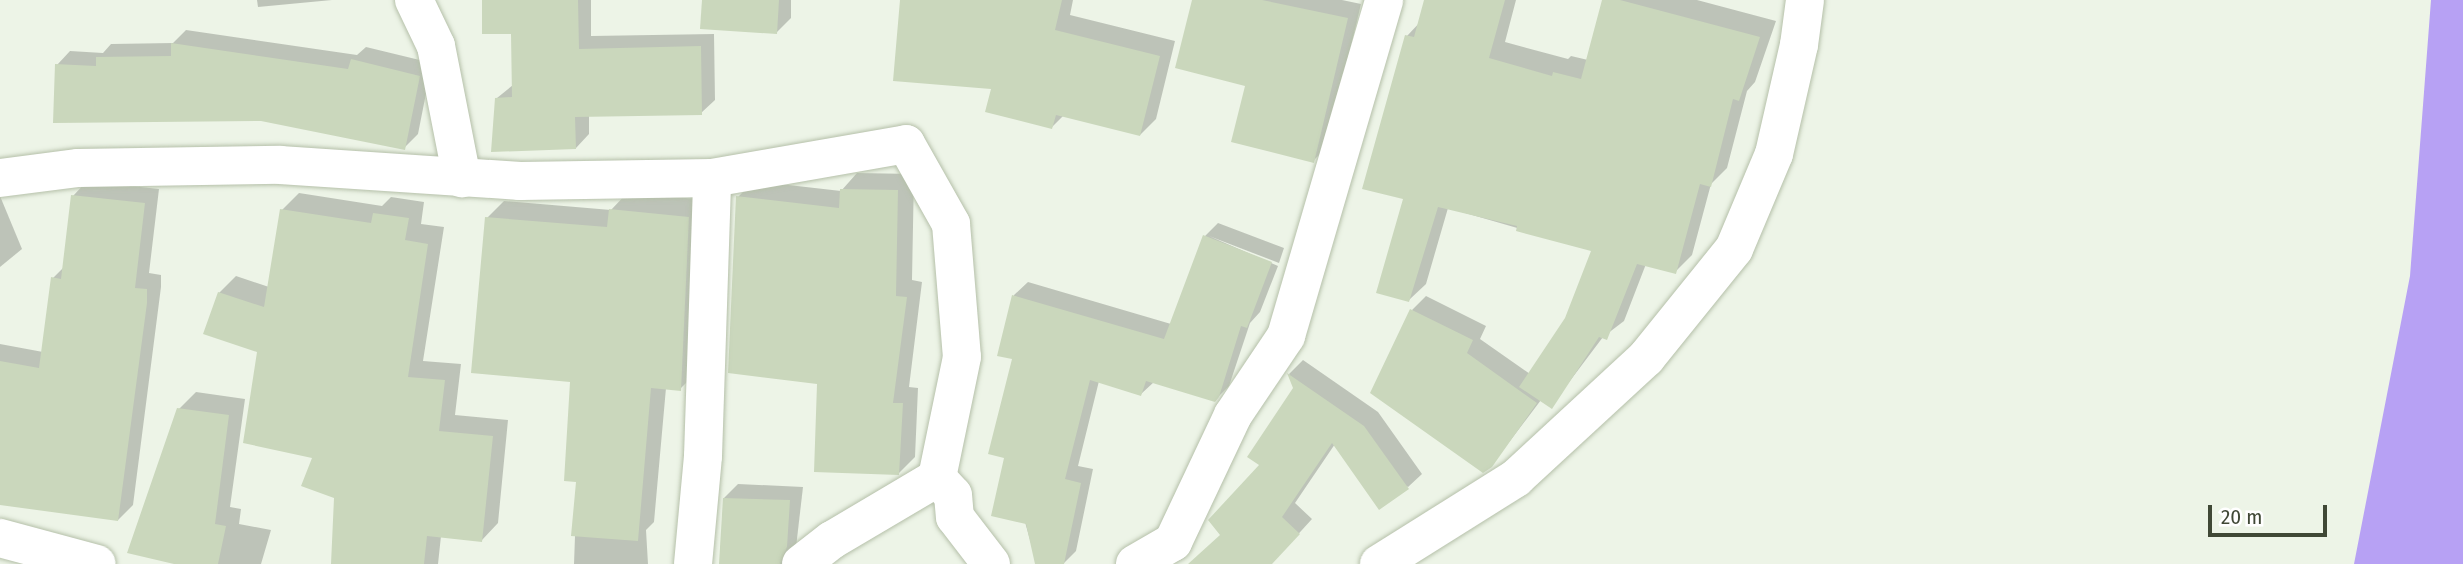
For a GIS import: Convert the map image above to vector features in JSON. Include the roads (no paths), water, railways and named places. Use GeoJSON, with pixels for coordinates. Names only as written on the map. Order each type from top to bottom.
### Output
{"type":"FeatureCollection","features":[{"type":"Feature","properties":{"kind":"street"},"geometry":{"type":"LineString","coordinates":[[414,0],[436,46],[461,177]]}},
{"type":"Feature","properties":{"kind":"street"},"geometry":{"type":"LineString","coordinates":[[1135,564],[1173,542],[1233,415],[1286,336],[1384,0]]}},
{"type":"Feature","properties":{"kind":"street"},"geometry":{"type":"LineString","coordinates":[[1379,564],[1516,478],[1646,358],[1734,249],[1774,155],[1800,45],[1805,0]]}},
{"type":"Feature","properties":{"kind":"street"},"geometry":{"type":"LineString","coordinates":[[0,178],[78,168],[280,165],[520,181],[712,178],[906,144],[951,224],[962,357],[937,478],[832,540],[801,564]]}},
{"type":"Feature","properties":{"kind":"street"},"geometry":{"type":"LineString","coordinates":[[693,564],[703,456],[712,178]]}},
{"type":"Feature","properties":{"kind":"street"},"geometry":{"type":"LineString","coordinates":[[937,478],[953,495],[956,517],[990,564]]}},
{"type":"Feature","properties":{"kind":"street"},"geometry":{"type":"LineString","coordinates":[[0,538],[97,564]]}}]}
